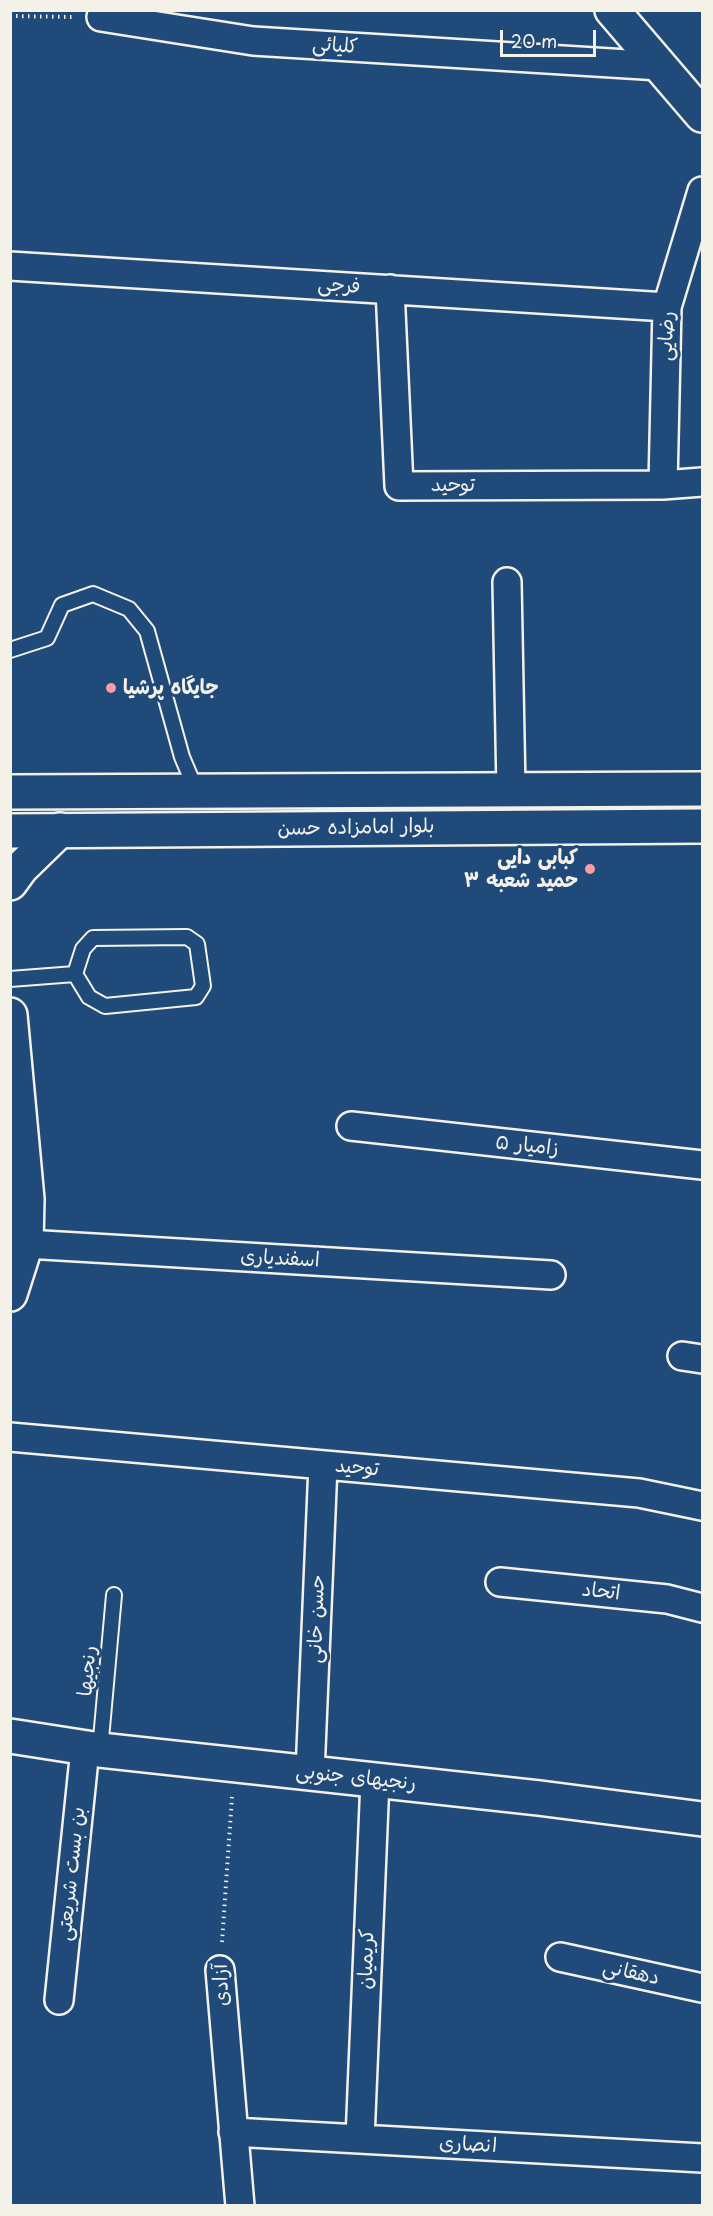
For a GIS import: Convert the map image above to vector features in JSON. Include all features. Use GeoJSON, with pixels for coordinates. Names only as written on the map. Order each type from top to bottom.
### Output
{"type":"FeatureCollection","features":[{"type":"Feature","properties":{"kind":"main road"},"geometry":{"type":"LineString","coordinates":[[612,10],[702,115]]}},
{"type":"Feature","properties":{"kind":"main road","name":"بلوار امامزاده حسن"},"geometry":{"type":"LineString","coordinates":[[10,792],[702,789]]}},
{"type":"Feature","properties":{"kind":"main road","name":"بلوار امامزاده حسن"},"geometry":{"type":"LineString","coordinates":[[10,831],[702,826]]}},
{"type":"Feature","properties":{"kind":"main road"},"geometry":{"type":"LineString","coordinates":[[10,883],[21,868],[60,831]]}},
{"type":"Feature","properties":{"kind":"main road"},"geometry":{"type":"LineString","coordinates":[[10,1015],[27,1198],[10,1294]]}},
{"type":"Feature","properties":{"kind":"main road","name":"رنجیهای جنوبی"},"geometry":{"type":"LineString","coordinates":[[10,1737],[93,1749],[702,1819]]}},
{"type":"Feature","properties":{"kind":"street","name":"کلیائی"},"geometry":{"type":"LineString","coordinates":[[101,17],[253,41],[660,66]]}},
{"type":"Feature","properties":{"kind":"street","name":"رضایی"},"geometry":{"type":"LineString","coordinates":[[663,485],[667,307],[702,191]]}},
{"type":"Feature","properties":{"kind":"street","name":"فرجی"},"geometry":{"type":"LineString","coordinates":[[10,266],[667,307]]}},
{"type":"Feature","properties":{"kind":"street","name":"توحید"},"geometry":{"type":"LineString","coordinates":[[390,289],[399,486],[663,485],[702,482]]}},
{"type":"Feature","properties":{"kind":"street"},"geometry":{"type":"LineString","coordinates":[[507,582],[511,790]]}},
{"type":"Feature","properties":{"kind":"street","name":"زامیار ۵"},"geometry":{"type":"LineString","coordinates":[[351,1126],[702,1166]]}},
{"type":"Feature","properties":{"kind":"street","name":"اسفندیاری"},"geometry":{"type":"LineString","coordinates":[[18,1242],[551,1275]]}},
{"type":"Feature","properties":{"kind":"street","name":"توحید"},"geometry":{"type":"LineString","coordinates":[[10,1437],[639,1493],[702,1506]]}},
{"type":"Feature","properties":{"kind":"street","name":"حسن خانی"},"geometry":{"type":"LineString","coordinates":[[310,1773],[323,1465]]}},
{"type":"Feature","properties":{"kind":"street","name":"اتحاد"},"geometry":{"type":"LineString","coordinates":[[500,1582],[667,1599],[702,1608]]}},
{"type":"Feature","properties":{"kind":"street","name":"بن بست شریعتی"},"geometry":{"type":"LineString","coordinates":[[59,2000],[93,1749]]}},
{"type":"Feature","properties":{"kind":"street","name":"کریمیان"},"geometry":{"type":"LineString","coordinates":[[360,2139],[375,1780]]}},
{"type":"Feature","properties":{"kind":"street","name":"دهقانی"},"geometry":{"type":"LineString","coordinates":[[560,1957],[702,1988]]}},
{"type":"Feature","properties":{"kind":"street","name":"آزادی"},"geometry":{"type":"LineString","coordinates":[[220,1970],[240,2205]]}},
{"type":"Feature","properties":{"kind":"street","name":"انصاری"},"geometry":{"type":"LineString","coordinates":[[233,2132],[702,2158]]}},
{"type":"Feature","properties":{"kind":"lane"},"geometry":{"type":"LineString","coordinates":[[10,650],[47,638],[62,605],[93,594],[129,609],[147,631],[182,757],[197,792]]}},
{"type":"Feature","properties":{"kind":"lane"},"geometry":{"type":"LineString","coordinates":[[187,937],[197,944],[203,986],[196,997],[105,1006],[89,996],[75,974],[83,949],[93,938],[187,937]]}},
{"type":"Feature","properties":{"kind":"lane"},"geometry":{"type":"LineString","coordinates":[[10,979],[75,974]]}},
{"type":"Feature","properties":{"kind":"lane","name":"رنجیها"},"geometry":{"type":"LineString","coordinates":[[93,1749],[114,1595]]}},
{"type":"Feature","properties":{"kind":"path"},"geometry":{"type":"LineString","coordinates":[[10,16],[101,17]]}},
{"type":"Feature","properties":{"kind":"path","name":"آزادی"},"geometry":{"type":"LineString","coordinates":[[220,1970],[235,1764]]}},
{"type":"Feature","properties":{"kind":"place","name":"جایگاه پرشیا"},"geometry":{"type":"Point","coordinates":[111,688]}},
{"type":"Feature","properties":{"kind":"place","name":"کبابی دایی حمید شعبه ۳"},"geometry":{"type":"Point","coordinates":[590,869]}}]}
